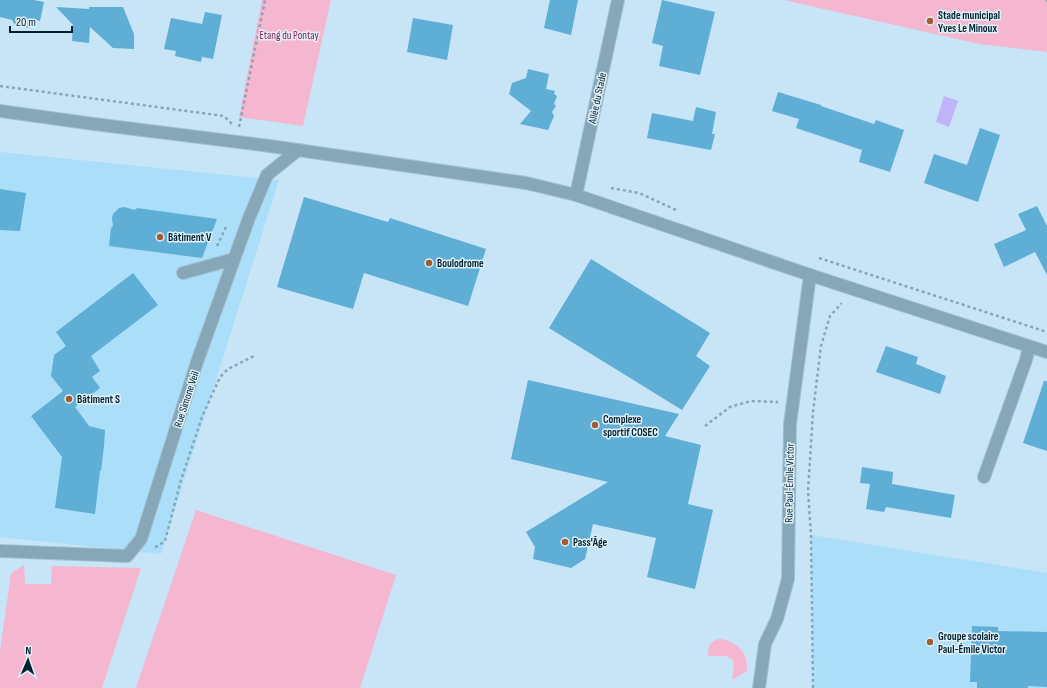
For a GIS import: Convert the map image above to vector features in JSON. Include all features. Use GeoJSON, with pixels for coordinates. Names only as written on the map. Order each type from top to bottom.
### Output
{"type":"FeatureCollection","features":[{"type":"Feature","properties":{"kind":"street","name":"Allée du Stade"},"geometry":{"type":"LineString","coordinates":[[576,195],[618,0]]}},
{"type":"Feature","properties":{"kind":"street"},"geometry":{"type":"LineString","coordinates":[[0,111],[228,140],[526,183],[576,195],[810,275],[1047,352]]}},
{"type":"Feature","properties":{"kind":"street","name":"Rue Simone Veil"},"geometry":{"type":"LineString","coordinates":[[0,554],[18,552],[127,556],[141,539],[197,362],[249,218],[267,175],[298,150]]}},
{"type":"Feature","properties":{"kind":"street"},"geometry":{"type":"LineString","coordinates":[[183,273],[234,259]]}},
{"type":"Feature","properties":{"kind":"street","name":"Rue Paul-Émile Victor"},"geometry":{"type":"LineString","coordinates":[[759,688],[765,644],[777,619],[788,579],[790,424],[810,275]]}},
{"type":"Feature","properties":{"kind":"street"},"geometry":{"type":"LineString","coordinates":[[984,477],[1026,360],[1029,346]]}},
{"type":"Feature","properties":{"kind":"path"},"geometry":{"type":"LineString","coordinates":[[0,86],[224,116],[238,130],[265,0]]}},
{"type":"Feature","properties":{"kind":"path"},"geometry":{"type":"LineString","coordinates":[[607,189],[612,188],[639,193],[680,211]]}},
{"type":"Feature","properties":{"kind":"path"},"geometry":{"type":"LineString","coordinates":[[812,256],[1047,332]]}},
{"type":"Feature","properties":{"kind":"path"},"geometry":{"type":"LineString","coordinates":[[834,302],[841,304],[859,304],[863,292]]}},
{"type":"Feature","properties":{"kind":"path"},"geometry":{"type":"LineString","coordinates":[[813,688],[811,535],[808,491],[813,412],[821,346],[830,316],[841,304]]}},
{"type":"Feature","properties":{"kind":"path"},"geometry":{"type":"LineString","coordinates":[[705,426],[730,407],[750,401],[793,402]]}},
{"type":"Feature","properties":{"kind":"shaded area"},"geometry":{"type":"Polygon","coordinates":[[[944,96],[958,101],[949,127],[936,122],[944,96]]]}},
{"type":"Feature","properties":{"kind":"shaded area"},"geometry":{"type":"Polygon","coordinates":[[[0,152],[279,180],[161,554],[0,537],[0,152]]]}},
{"type":"Feature","properties":{"kind":"shaded area","name":"Groupe scolaire Paul-Émile Victor"},"geometry":{"type":"Polygon","coordinates":[[[811,535],[1047,573],[1047,688],[813,688],[811,535]]]}},
{"type":"Feature","properties":{"kind":"green space","name":"Etang du Pontay"},"geometry":{"type":"Polygon","coordinates":[[[262,0],[331,0],[303,126],[239,117],[262,0]]]}},
{"type":"Feature","properties":{"kind":"green space"},"geometry":{"type":"Polygon","coordinates":[[[784,0],[1047,0],[1047,52],[979,44],[784,0]]]}},
{"type":"Feature","properties":{"kind":"green space"},"geometry":{"type":"Polygon","coordinates":[[[196,510],[396,575],[360,688],[136,688],[196,510]]]}},
{"type":"Feature","properties":{"kind":"green space"},"geometry":{"type":"Polygon","coordinates":[[[24,565],[25,584],[51,584],[52,566],[141,568],[102,688],[0,688],[0,651],[11,573],[24,565]]]}},
{"type":"Feature","properties":{"kind":"green space"},"geometry":{"type":"Polygon","coordinates":[[[719,639],[727,640],[737,646],[746,658],[747,671],[732,680],[734,665],[732,659],[726,656],[708,656],[710,644],[719,639]]]}},
{"type":"Feature","properties":{"kind":"building"},"geometry":{"type":"Polygon","coordinates":[[[0,0],[34,0],[44,2],[40,21],[32,19],[30,28],[15,25],[12,20],[0,17],[0,0]]]}},
{"type":"Feature","properties":{"kind":"building"},"geometry":{"type":"Polygon","coordinates":[[[550,0],[578,0],[571,35],[544,28],[550,0]]]}},
{"type":"Feature","properties":{"kind":"building"},"geometry":{"type":"Polygon","coordinates":[[[662,0],[715,12],[700,75],[659,66],[663,46],[652,43],[662,0]]]}},
{"type":"Feature","properties":{"kind":"building"},"geometry":{"type":"Polygon","coordinates":[[[56,7],[89,9],[89,7],[123,7],[134,34],[134,49],[113,48],[90,27],[89,43],[72,41],[73,25],[56,7]]]}},
{"type":"Feature","properties":{"kind":"building"},"geometry":{"type":"Polygon","coordinates":[[[205,12],[222,15],[213,59],[202,57],[201,62],[175,56],[176,51],[164,49],[171,18],[202,24],[205,12]]]}},
{"type":"Feature","properties":{"kind":"building"},"geometry":{"type":"Polygon","coordinates":[[[413,18],[453,25],[447,60],[407,52],[413,18]]]}},
{"type":"Feature","properties":{"kind":"building"},"geometry":{"type":"Polygon","coordinates":[[[528,69],[549,74],[546,89],[555,91],[554,94],[557,96],[554,104],[556,106],[552,112],[554,116],[548,130],[520,124],[531,111],[509,94],[512,83],[526,78],[528,69]]]}},
{"type":"Feature","properties":{"kind":"building"},"geometry":{"type":"Polygon","coordinates":[[[778,92],[821,105],[874,124],[876,120],[904,130],[890,172],[859,162],[862,150],[796,128],[799,119],[772,111],[778,92]]]}},
{"type":"Feature","properties":{"kind":"building"},"geometry":{"type":"Polygon","coordinates":[[[696,107],[716,112],[712,134],[715,134],[711,150],[647,138],[652,113],[693,121],[696,107]]]}},
{"type":"Feature","properties":{"kind":"building"},"geometry":{"type":"Polygon","coordinates":[[[980,128],[1000,135],[978,202],[924,183],[934,154],[967,165],[980,128]]]}},
{"type":"Feature","properties":{"kind":"building"},"geometry":{"type":"Polygon","coordinates":[[[0,189],[26,193],[20,231],[0,230],[0,189]]]}},
{"type":"Feature","properties":{"kind":"building"},"geometry":{"type":"Polygon","coordinates":[[[304,197],[388,222],[390,218],[486,249],[468,306],[364,273],[353,309],[277,287],[304,197]]]}},
{"type":"Feature","properties":{"kind":"building"},"geometry":{"type":"Polygon","coordinates":[[[1037,206],[1047,226],[1047,275],[1035,252],[1004,267],[994,244],[1026,230],[1018,214],[1037,206]]]}},
{"type":"Feature","properties":{"kind":"building","name":"Bâtiment V"},"geometry":{"type":"Polygon","coordinates":[[[124,207],[135,210],[137,208],[217,219],[202,258],[109,246],[111,228],[113,226],[113,214],[119,208],[124,207]]]}},
{"type":"Feature","properties":{"kind":"building"},"geometry":{"type":"Polygon","coordinates":[[[591,259],[710,333],[696,356],[710,366],[682,410],[549,328],[591,259]]]}},
{"type":"Feature","properties":{"kind":"building","name":"Bâtiment S"},"geometry":{"type":"Polygon","coordinates":[[[133,273],[158,305],[91,356],[100,371],[92,377],[100,388],[75,407],[89,426],[105,430],[95,514],[55,508],[62,457],[31,416],[63,391],[51,376],[54,355],[66,346],[56,332],[133,273]]]}},
{"type":"Feature","properties":{"kind":"building"},"geometry":{"type":"Polygon","coordinates":[[[886,346],[918,357],[916,364],[946,376],[940,394],[876,372],[886,346]]]}},
{"type":"Feature","properties":{"kind":"building","name":"Complexe sportif COSEC"},"geometry":{"type":"Polygon","coordinates":[[[528,380],[679,414],[665,436],[701,445],[688,504],[713,510],[695,589],[647,577],[656,538],[593,524],[585,559],[571,568],[533,559],[535,547],[526,532],[608,482],[511,459],[528,380]]]}},
{"type":"Feature","properties":{"kind":"building"},"geometry":{"type":"Polygon","coordinates":[[[1044,381],[1047,381],[1047,451],[1023,443],[1044,381]]]}},
{"type":"Feature","properties":{"kind":"building"},"geometry":{"type":"Polygon","coordinates":[[[862,467],[893,472],[892,484],[955,495],[951,518],[886,507],[884,512],[866,509],[870,484],[860,483],[862,467]]]}},
{"type":"Feature","properties":{"kind":"building"},"geometry":{"type":"Polygon","coordinates":[[[972,626],[998,627],[998,631],[1047,632],[1047,687],[1028,686],[1028,688],[977,688],[977,682],[970,682],[972,626]]]}},
{"type":"Feature","properties":{"kind":"place","name":"Stade municipal Yves Le Minoux"},"geometry":{"type":"Point","coordinates":[930,21]}},
{"type":"Feature","properties":{"kind":"place","name":"Bâtiment V"},"geometry":{"type":"Point","coordinates":[160,237]}},
{"type":"Feature","properties":{"kind":"place","name":"Boulodrome"},"geometry":{"type":"Point","coordinates":[429,263]}},
{"type":"Feature","properties":{"kind":"place","name":"Bâtiment S"},"geometry":{"type":"Point","coordinates":[69,399]}},
{"type":"Feature","properties":{"kind":"place","name":"Complexe sportif COSEC"},"geometry":{"type":"Point","coordinates":[595,425]}},
{"type":"Feature","properties":{"kind":"place","name":"Pass'Âge"},"geometry":{"type":"Point","coordinates":[565,542]}},
{"type":"Feature","properties":{"kind":"place","name":"Groupe scolaire Paul-Émile Victor"},"geometry":{"type":"Point","coordinates":[930,642]}}]}
